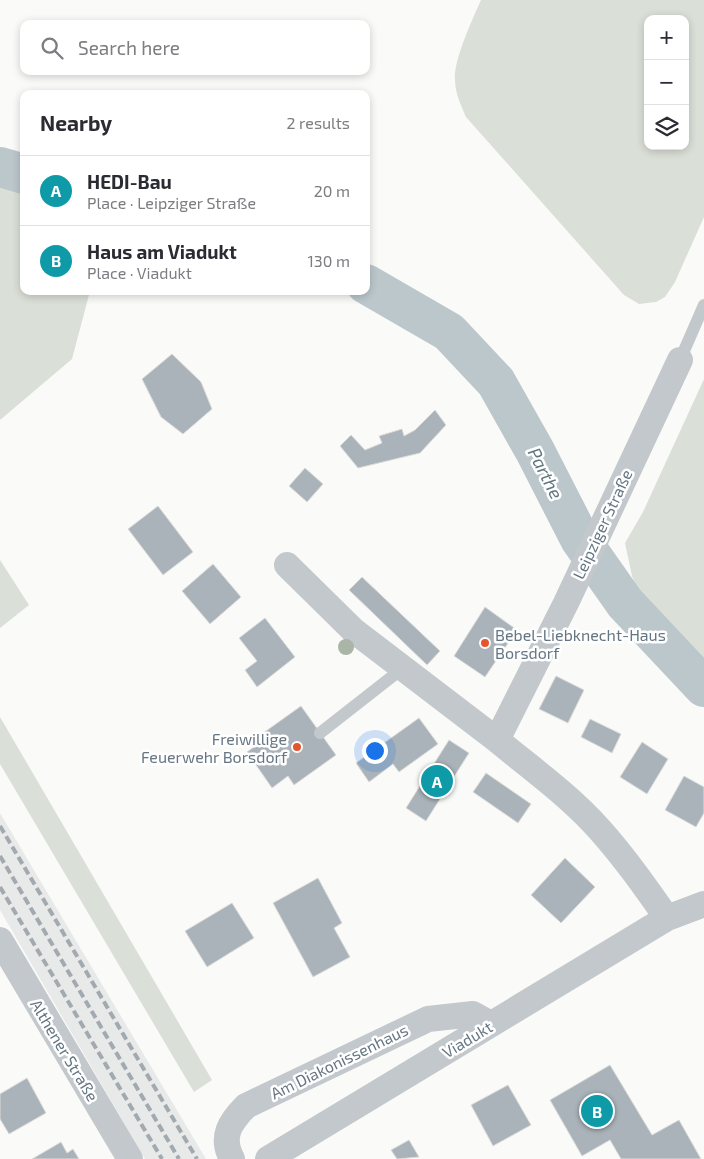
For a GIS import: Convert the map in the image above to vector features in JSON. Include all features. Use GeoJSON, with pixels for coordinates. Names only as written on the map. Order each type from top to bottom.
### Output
{"type":"FeatureCollection","features":[{"type":"Feature","properties":{"kind":"street","name":"Leipziger Straße"},"geometry":{"type":"LineString","coordinates":[[497,740],[566,603],[680,360]]}},
{"type":"Feature","properties":{"kind":"street"},"geometry":{"type":"LineString","coordinates":[[287,565],[353,630],[497,740],[563,794],[600,829],[667,918],[704,904]]}},
{"type":"Feature","properties":{"kind":"street","name":"Viadukt"},"geometry":{"type":"LineString","coordinates":[[268,1159],[667,918]]}},
{"type":"Feature","properties":{"kind":"street","name":"Althener Straße"},"geometry":{"type":"LineString","coordinates":[[0,940],[130,1159]]}},
{"type":"Feature","properties":{"kind":"street","name":"Am Diakonissenhaus"},"geometry":{"type":"LineString","coordinates":[[232,1159],[226,1148],[230,1122],[246,1106],[428,1019],[473,1014],[491,1024]]}},
{"type":"Feature","properties":{"kind":"lane","name":"Leipziger Straße"},"geometry":{"type":"LineString","coordinates":[[680,360],[704,305]]}},
{"type":"Feature","properties":{"kind":"lane"},"geometry":{"type":"LineString","coordinates":[[320,733],[403,668]]}},
{"type":"Feature","properties":{"kind":"shaded area"},"geometry":{"type":"Polygon","coordinates":[[[481,0],[704,0],[704,217],[675,282],[665,297],[656,302],[639,304],[624,295],[466,117],[456,90],[455,72],[460,51],[481,0]]]}},
{"type":"Feature","properties":{"kind":"shaded area"},"geometry":{"type":"Polygon","coordinates":[[[0,177],[20,183],[20,295],[89,295],[72,359],[0,420],[0,177]]]}},
{"type":"Feature","properties":{"kind":"shaded area"},"geometry":{"type":"Polygon","coordinates":[[[704,379],[704,667],[640,598],[632,576],[625,543],[643,512],[704,379]]]}},
{"type":"Feature","properties":{"kind":"shaded area"},"geometry":{"type":"Polygon","coordinates":[[[0,560],[29,605],[0,628],[0,560]]]}},
{"type":"Feature","properties":{"kind":"shaded area"},"geometry":{"type":"Polygon","coordinates":[[[0,717],[212,1080],[194,1092],[0,764],[0,717]]]}},
{"type":"Feature","properties":{"kind":"shaded area"},"geometry":{"type":"Polygon","coordinates":[[[0,813],[206,1159],[145,1159],[0,910],[0,813]]]}},
{"type":"Feature","properties":{"kind":"building"},"geometry":{"type":"Polygon","coordinates":[[[172,354],[201,382],[212,409],[183,434],[161,417],[142,379],[172,354]]]}},
{"type":"Feature","properties":{"kind":"building"},"geometry":{"type":"Polygon","coordinates":[[[435,410],[446,425],[420,453],[358,468],[340,446],[351,435],[365,450],[382,443],[379,436],[402,429],[404,436],[415,430],[435,410]]]}},
{"type":"Feature","properties":{"kind":"building"},"geometry":{"type":"Polygon","coordinates":[[[305,468],[323,484],[307,502],[289,486],[305,468]]]}},
{"type":"Feature","properties":{"kind":"building"},"geometry":{"type":"Polygon","coordinates":[[[158,506],[193,552],[163,575],[128,529],[158,506]]]}},
{"type":"Feature","properties":{"kind":"building"},"geometry":{"type":"Polygon","coordinates":[[[213,564],[241,597],[210,624],[182,591],[213,564]]]}},
{"type":"Feature","properties":{"kind":"building"},"geometry":{"type":"Polygon","coordinates":[[[362,577],[440,651],[427,665],[349,590],[362,577]]]}},
{"type":"Feature","properties":{"kind":"building","name":"Bebel-Liebknecht-Haus Borsdorf"},"geometry":{"type":"Polygon","coordinates":[[[485,607],[517,630],[485,677],[454,656],[485,607]]]}},
{"type":"Feature","properties":{"kind":"building"},"geometry":{"type":"Polygon","coordinates":[[[265,618],[295,657],[257,687],[245,670],[257,661],[239,638],[265,618]]]}},
{"type":"Feature","properties":{"kind":"building"},"geometry":{"type":"Polygon","coordinates":[[[556,676],[584,690],[568,723],[539,709],[556,676]]]}},
{"type":"Feature","properties":{"kind":"building"},"geometry":{"type":"Polygon","coordinates":[[[301,706],[336,755],[294,785],[288,776],[272,788],[247,752],[262,741],[259,736],[301,706]]]}},
{"type":"Feature","properties":{"kind":"building"},"geometry":{"type":"Polygon","coordinates":[[[419,718],[438,744],[399,772],[393,764],[369,782],[356,763],[419,718]]]}},
{"type":"Feature","properties":{"kind":"building"},"geometry":{"type":"Polygon","coordinates":[[[590,719],[621,734],[612,753],[581,737],[590,719]]]}},
{"type":"Feature","properties":{"kind":"building"},"geometry":{"type":"Polygon","coordinates":[[[449,740],[469,753],[426,821],[406,808],[449,740]]]}},
{"type":"Feature","properties":{"kind":"building"},"geometry":{"type":"Polygon","coordinates":[[[642,742],[668,759],[647,794],[620,777],[642,742]]]}},
{"type":"Feature","properties":{"kind":"building"},"geometry":{"type":"Polygon","coordinates":[[[486,773],[531,804],[518,823],[473,792],[486,773]]]}},
{"type":"Feature","properties":{"kind":"building"},"geometry":{"type":"Polygon","coordinates":[[[684,776],[704,787],[704,813],[696,827],[665,810],[684,776]]]}},
{"type":"Feature","properties":{"kind":"building"},"geometry":{"type":"Polygon","coordinates":[[[565,858],[595,887],[561,923],[531,895],[565,858]]]}},
{"type":"Feature","properties":{"kind":"building"},"geometry":{"type":"Polygon","coordinates":[[[318,878],[342,923],[334,928],[350,957],[313,977],[273,903],[318,878]]]}},
{"type":"Feature","properties":{"kind":"building"},"geometry":{"type":"Polygon","coordinates":[[[232,903],[254,938],[207,967],[185,931],[232,903]]]}},
{"type":"Feature","properties":{"kind":"building"},"geometry":{"type":"Polygon","coordinates":[[[610,1065],[652,1135],[679,1120],[701,1159],[621,1159],[610,1140],[582,1156],[550,1100],[610,1065]]]}},
{"type":"Feature","properties":{"kind":"building"},"geometry":{"type":"Polygon","coordinates":[[[27,1078],[46,1113],[9,1134],[0,1119],[0,1094],[27,1078]]]}},
{"type":"Feature","properties":{"kind":"building"},"geometry":{"type":"Polygon","coordinates":[[[508,1085],[531,1125],[493,1146],[471,1105],[508,1085]]]}},
{"type":"Feature","properties":{"kind":"building"},"geometry":{"type":"Polygon","coordinates":[[[409,1140],[419,1157],[397,1159],[391,1150],[409,1140]]]}},
{"type":"Feature","properties":{"kind":"building"},"geometry":{"type":"Polygon","coordinates":[[[61,1142],[67,1153],[73,1149],[79,1159],[32,1159],[61,1142]]]}},
{"type":"Feature","properties":{"kind":"waterway","name":"Parthe"},"geometry":{"type":"LineString","coordinates":[[0,167],[20,173]]}},
{"type":"Feature","properties":{"kind":"waterway","name":"Parthe"},"geometry":{"type":"LineString","coordinates":[[370,286],[449,332],[496,382],[535,451],[580,539],[625,603],[704,687]]}},
{"type":"Feature","properties":{"kind":"railway"},"geometry":{"type":"LineString","coordinates":[[0,826],[197,1159]]}},
{"type":"Feature","properties":{"kind":"railway"},"geometry":{"type":"LineString","coordinates":[[0,856],[179,1159]]}},
{"type":"Feature","properties":{"kind":"railway"},"geometry":{"type":"LineString","coordinates":[[0,887],[162,1159]]}},
{"type":"Feature","properties":{"kind":"place","name":"Bebel-Liebknecht-Haus Borsdorf"},"geometry":{"type":"Point","coordinates":[485,643]}},
{"type":"Feature","properties":{"kind":"place","name":"Freiwillige Feuerwehr Borsdorf"},"geometry":{"type":"Point","coordinates":[297,747]}},
{"type":"Feature","properties":{"kind":"place","name":"HEDI-Bau"},"geometry":{"type":"Point","coordinates":[437,781]}},
{"type":"Feature","properties":{"kind":"place","name":"Haus am Viadukt"},"geometry":{"type":"Point","coordinates":[597,1111]}}]}
